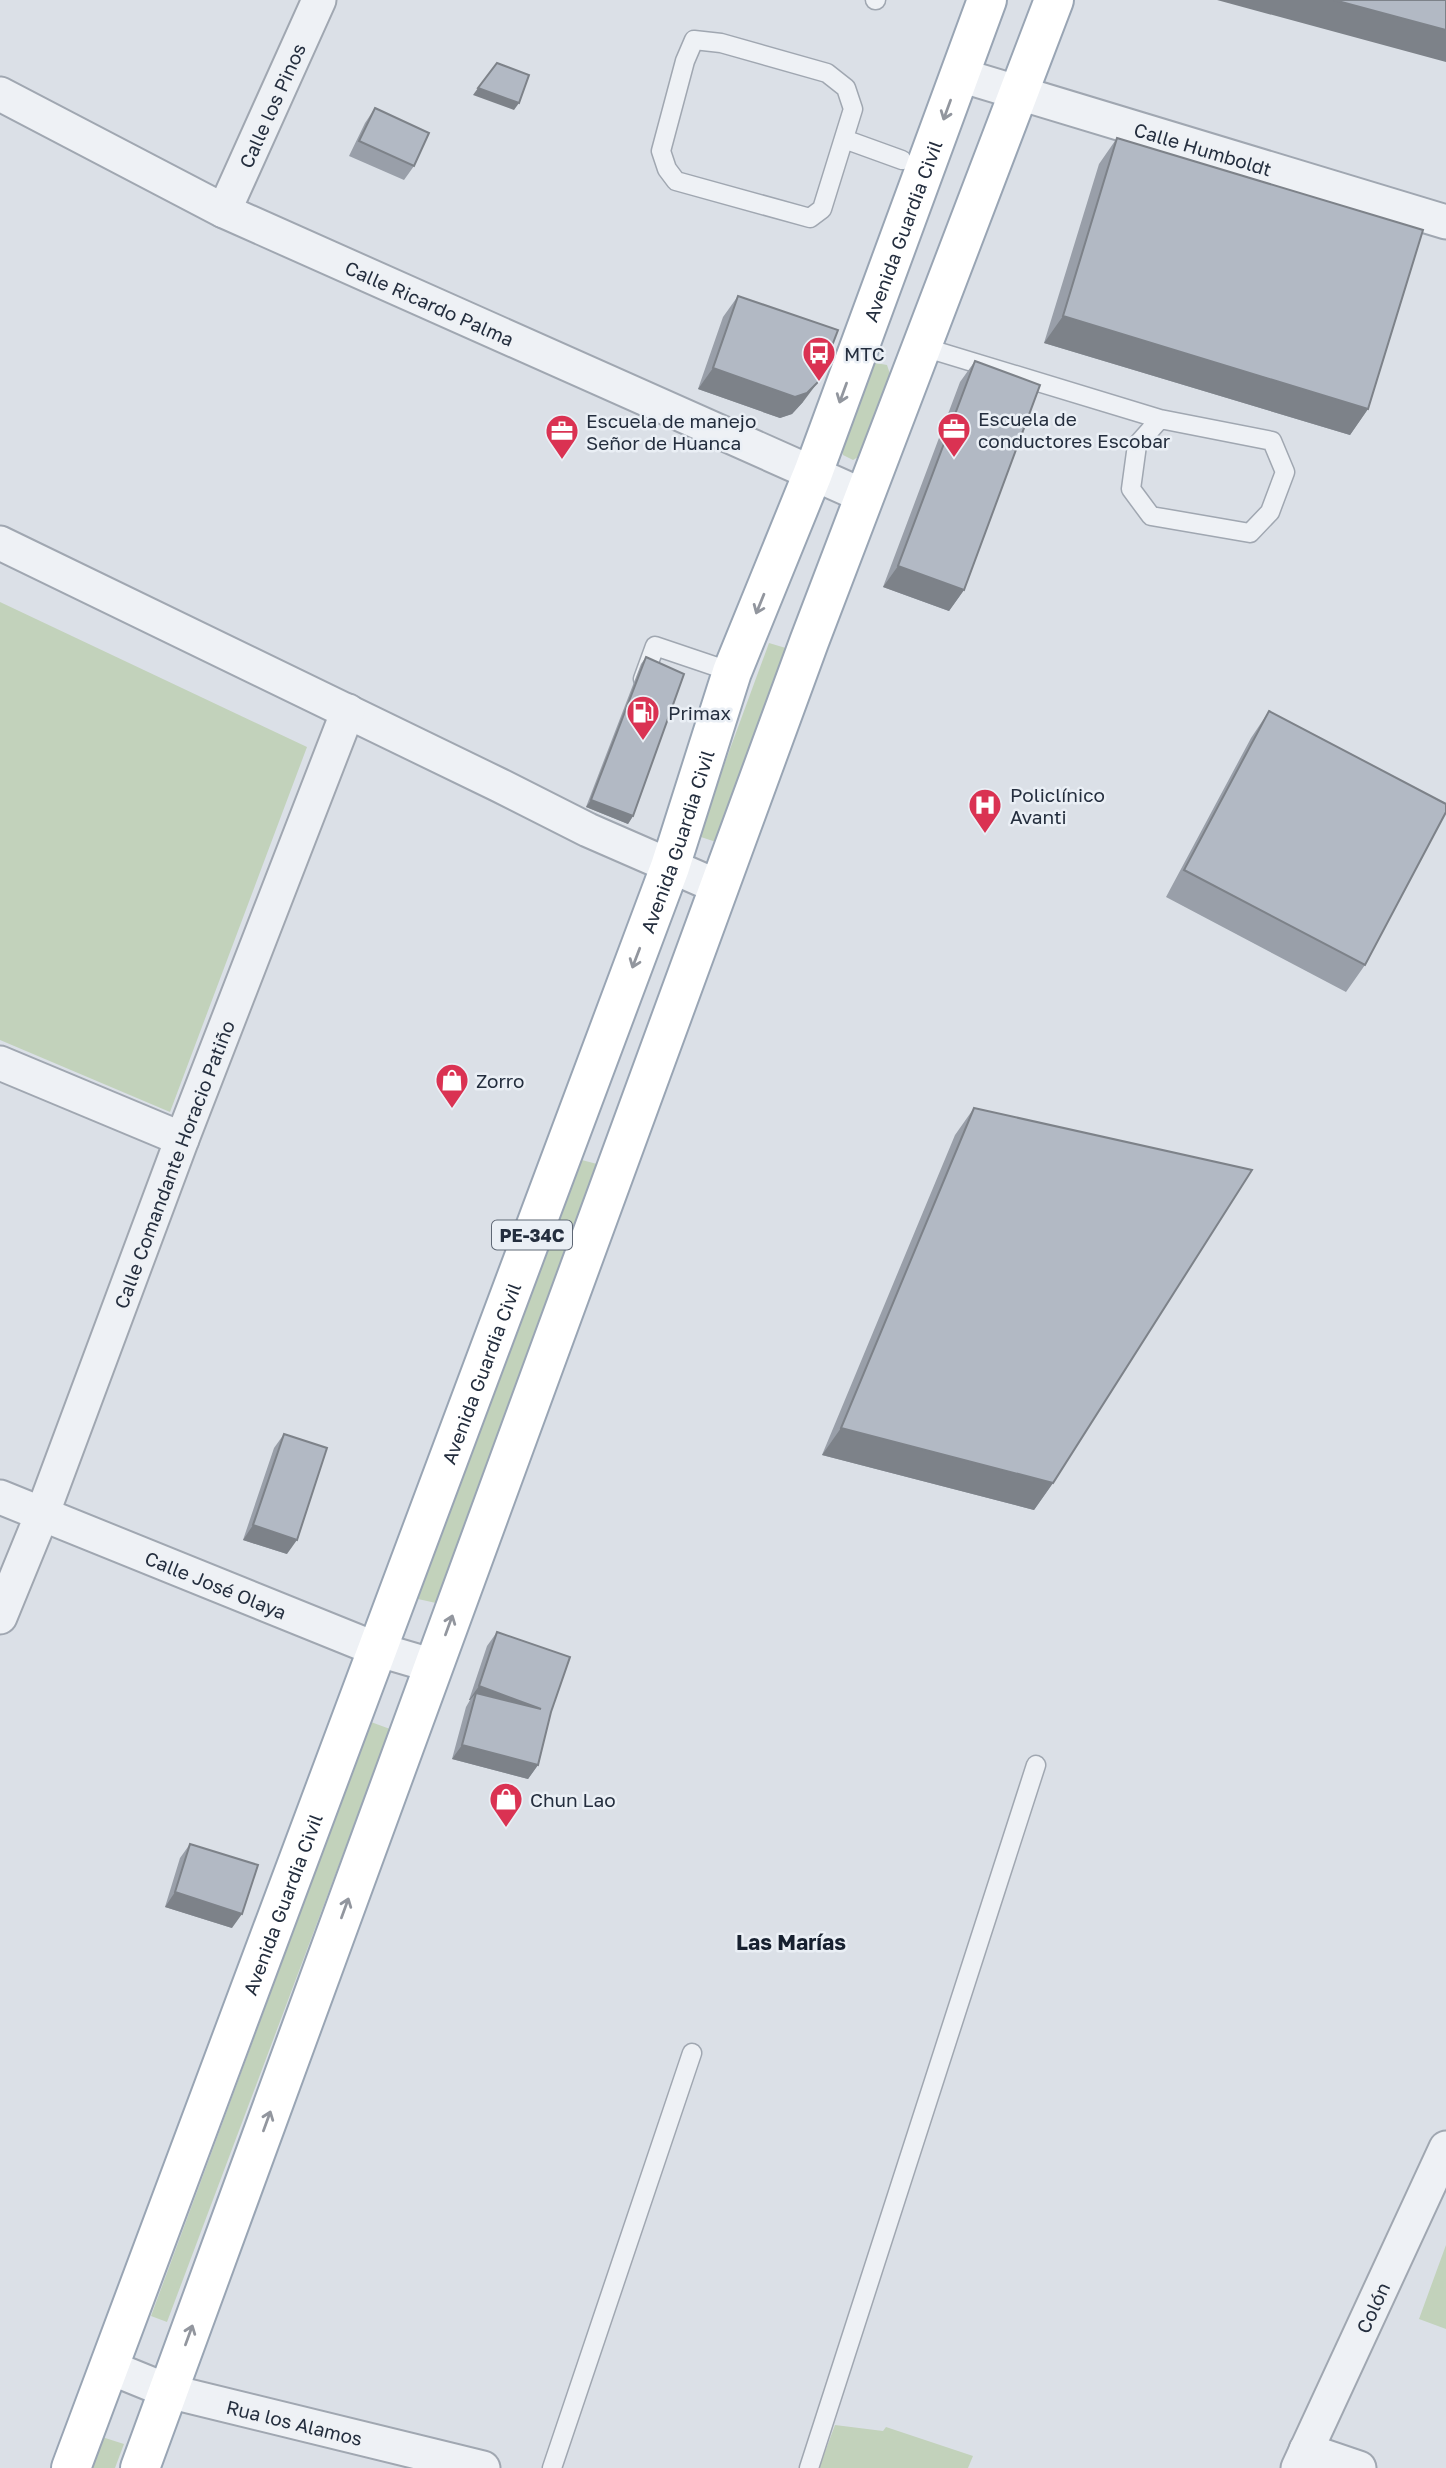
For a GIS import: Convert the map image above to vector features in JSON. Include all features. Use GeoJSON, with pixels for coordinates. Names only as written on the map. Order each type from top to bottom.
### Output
{"type":"FeatureCollection","features":[{"type":"Feature","properties":{"kind":"main road","name":"Avenida Guardia Civil"},"geometry":{"type":"LineString","coordinates":[[71,2468],[670,867],[733,673],[813,473],[987,0]]}},
{"type":"Feature","properties":{"kind":"main road","name":"PE-34C"},"geometry":{"type":"LineString","coordinates":[[140,2468],[809,642],[1054,0]]}},
{"type":"Feature","properties":{"kind":"street","name":"Calle los Pinos"},"geometry":{"type":"LineString","coordinates":[[224,211],[318,0]]}},
{"type":"Feature","properties":{"kind":"street","name":"Calle Humboldt"},"geometry":{"type":"LineString","coordinates":[[960,75],[1446,222]]}},
{"type":"Feature","properties":{"kind":"street","name":"Calle Ricardo Palma"},"geometry":{"type":"LineString","coordinates":[[0,94],[224,211],[866,497]]}},
{"type":"Feature","properties":{"kind":"street"},"geometry":{"type":"LineString","coordinates":[[0,543],[590,824],[670,867],[721,888]]}},
{"type":"Feature","properties":{"kind":"street","name":"Calle Comandante Horacio Patiño"},"geometry":{"type":"LineString","coordinates":[[0,1617],[43,1512],[182,1139],[348,711]]}},
{"type":"Feature","properties":{"kind":"street"},"geometry":{"type":"LineString","coordinates":[[0,1063],[182,1139]]}},
{"type":"Feature","properties":{"kind":"street","name":"Calle José Olaya"},"geometry":{"type":"LineString","coordinates":[[0,1497],[43,1512],[376,1649],[434,1666]]}},
{"type":"Feature","properties":{"kind":"street","name":"Colón"},"geometry":{"type":"LineString","coordinates":[[1302,2459],[1446,2148]]}},
{"type":"Feature","properties":{"kind":"street","name":"Rua los Alamos"},"geometry":{"type":"LineString","coordinates":[[109,2367],[168,2391],[483,2468]]}},
{"type":"Feature","properties":{"kind":"street"},"geometry":{"type":"LineString","coordinates":[[1302,2459],[1359,2468]]}},
{"type":"Feature","properties":{"kind":"lane"},"geometry":{"type":"LineString","coordinates":[[694,40],[721,43],[827,73],[846,88],[853,109],[844,139],[822,209],[810,218],[676,181],[667,169],[661,151],[685,61],[694,40]]}},
{"type":"Feature","properties":{"kind":"lane"},"geometry":{"type":"LineString","coordinates":[[844,139],[902,160]]}},
{"type":"Feature","properties":{"kind":"lane"},"geometry":{"type":"LineString","coordinates":[[923,346],[1160,419],[1272,441],[1284,472],[1270,512],[1250,533],[1151,516],[1131,489],[1137,445],[1160,419]]}},
{"type":"Feature","properties":{"kind":"lane"},"geometry":{"type":"LineString","coordinates":[[637,695],[655,646],[733,673]]}},
{"type":"Feature","properties":{"kind":"lane"},"geometry":{"type":"LineString","coordinates":[[809,2468],[1036,1765]]}},
{"type":"Feature","properties":{"kind":"lane"},"geometry":{"type":"LineString","coordinates":[[552,2468],[692,2053]]}},
{"type":"Feature","properties":{"kind":"green space"},"geometry":{"type":"Polygon","coordinates":[[[876,363],[887,365],[891,377],[860,456],[853,460],[843,455],[841,449],[872,367],[876,363]]]}},
{"type":"Feature","properties":{"kind":"green space"},"geometry":{"type":"Polygon","coordinates":[[[0,602],[307,747],[170,1112],[0,1040],[0,602]]]}},
{"type":"Feature","properties":{"kind":"green space"},"geometry":{"type":"Polygon","coordinates":[[[769,643],[789,649],[716,842],[698,836],[769,643]]]}},
{"type":"Feature","properties":{"kind":"green space"},"geometry":{"type":"Polygon","coordinates":[[[578,1159],[597,1164],[436,1603],[418,1599],[578,1159]]]}},
{"type":"Feature","properties":{"kind":"green space"},"geometry":{"type":"Polygon","coordinates":[[[371,1722],[390,1729],[167,2322],[151,2316],[371,1722]]]}},
{"type":"Feature","properties":{"kind":"green space"},"geometry":{"type":"Polygon","coordinates":[[[1446,2245],[1446,2329],[1419,2319],[1446,2245]]]}},
{"type":"Feature","properties":{"kind":"green space"},"geometry":{"type":"Polygon","coordinates":[[[835,2425],[883,2431],[886,2427],[973,2456],[968,2468],[819,2468],[835,2425]]]}},
{"type":"Feature","properties":{"kind":"green space"},"geometry":{"type":"Polygon","coordinates":[[[102,2437],[124,2444],[115,2468],[90,2468],[102,2437]]]}},
{"type":"Feature","properties":{"kind":"building"},"geometry":{"type":"Polygon","coordinates":[[[1334,0],[1446,0],[1446,30],[1334,0]]]}},
{"type":"Feature","properties":{"kind":"building"},"geometry":{"type":"Polygon","coordinates":[[[497,63],[529,75],[519,103],[478,88],[497,63]]]}},
{"type":"Feature","properties":{"kind":"building"},"geometry":{"type":"Polygon","coordinates":[[[375,108],[429,133],[414,166],[359,141],[375,108]]]}},
{"type":"Feature","properties":{"kind":"building"},"geometry":{"type":"Polygon","coordinates":[[[1117,138],[1423,230],[1368,409],[1063,316],[1117,138]]]}},
{"type":"Feature","properties":{"kind":"building"},"geometry":{"type":"Polygon","coordinates":[[[738,296],[838,330],[818,382],[807,393],[795,397],[713,368],[738,296]]]}},
{"type":"Feature","properties":{"kind":"building"},"geometry":{"type":"Polygon","coordinates":[[[975,361],[1040,385],[964,590],[898,566],[975,361]]]}},
{"type":"Feature","properties":{"kind":"building"},"geometry":{"type":"Polygon","coordinates":[[[646,657],[684,674],[633,816],[591,800],[646,657]]]}},
{"type":"Feature","properties":{"kind":"building"},"geometry":{"type":"Polygon","coordinates":[[[1269,711],[1446,804],[1446,812],[1365,965],[1184,870],[1269,711]]]}},
{"type":"Feature","properties":{"kind":"building"},"geometry":{"type":"Polygon","coordinates":[[[974,1108],[1252,1170],[1053,1483],[841,1428],[974,1108]]]}},
{"type":"Feature","properties":{"kind":"building"},"geometry":{"type":"Polygon","coordinates":[[[284,1434],[327,1448],[297,1540],[253,1525],[284,1434]]]}},
{"type":"Feature","properties":{"kind":"building"},"geometry":{"type":"Polygon","coordinates":[[[497,1632],[570,1657],[551,1712],[538,1765],[462,1745],[476,1693],[541,1709],[479,1686],[497,1632]]]}},
{"type":"Feature","properties":{"kind":"building"},"geometry":{"type":"Polygon","coordinates":[[[190,1844],[258,1865],[242,1914],[175,1892],[190,1844]]]}},
{"type":"Feature","properties":{"kind":"place","name":"MTC"},"geometry":{"type":"Point","coordinates":[819,383]}},
{"type":"Feature","properties":{"kind":"place","name":"Escuela de conductores Escobar"},"geometry":{"type":"Point","coordinates":[954,459]}},
{"type":"Feature","properties":{"kind":"place","name":"Escuela de manejo Señor de Huanca"},"geometry":{"type":"Point","coordinates":[562,461]}},
{"type":"Feature","properties":{"kind":"place","name":"Primax"},"geometry":{"type":"Point","coordinates":[643,742]}},
{"type":"Feature","properties":{"kind":"place","name":"Policlínico Avanti"},"geometry":{"type":"Point","coordinates":[985,835]}},
{"type":"Feature","properties":{"kind":"place","name":"Zorro"},"geometry":{"type":"Point","coordinates":[452,1110]}},
{"type":"Feature","properties":{"kind":"place","name":"Chun Lao"},"geometry":{"type":"Point","coordinates":[506,1829]}},
{"type":"Feature","properties":{"kind":"district","name":"Las Marías"},"geometry":{"type":"Point","coordinates":[791,1942]}}]}
